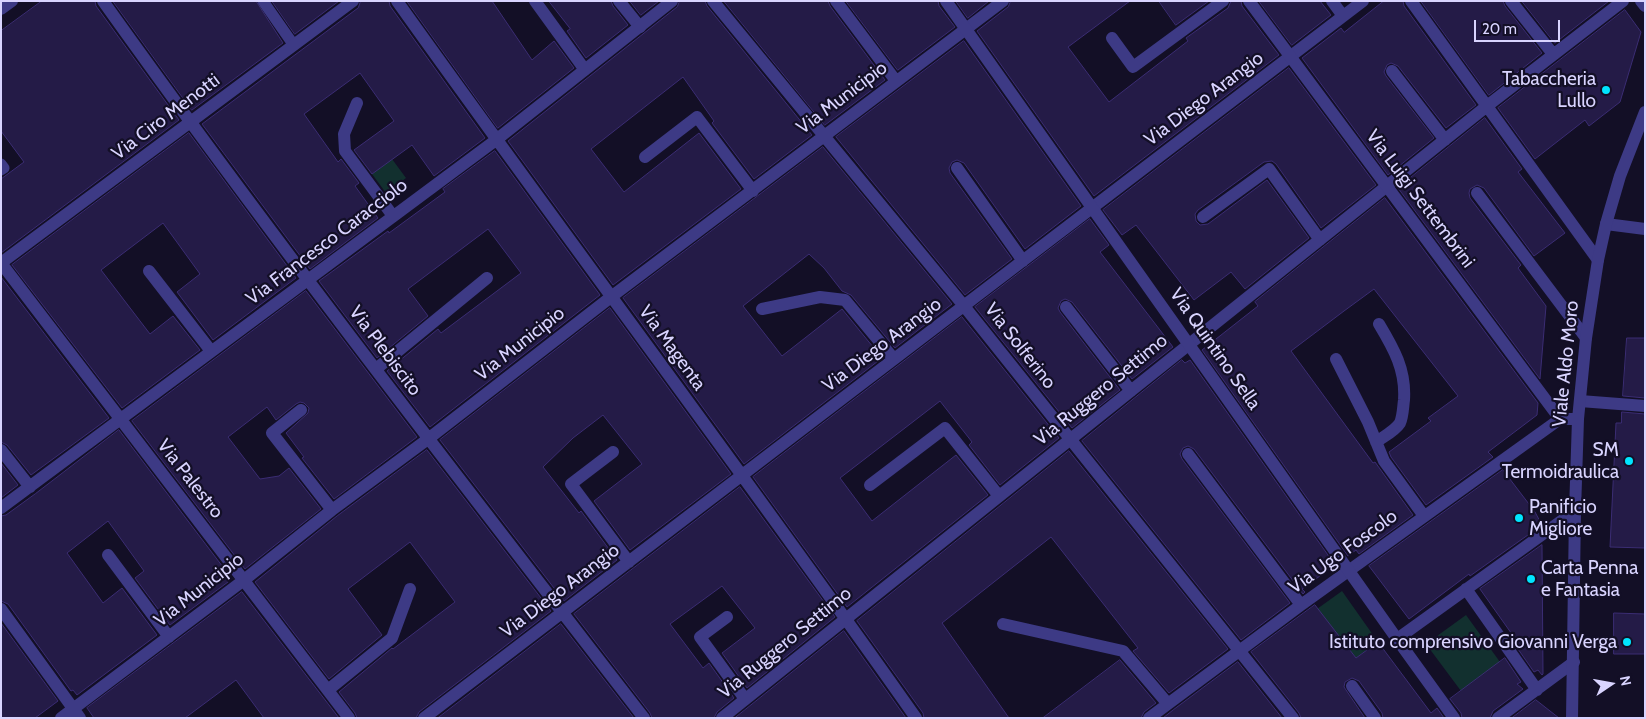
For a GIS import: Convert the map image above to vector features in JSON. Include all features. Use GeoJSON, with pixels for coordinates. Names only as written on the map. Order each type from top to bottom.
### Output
{"type":"FeatureCollection","features":[{"type":"Feature","properties":{"kind":"street"},"geometry":{"type":"LineString","coordinates":[[1,9],[12,1]]}},
{"type":"Feature","properties":{"kind":"street","name":"Via Plebiscito"},"geometry":{"type":"LineString","coordinates":[[103,1],[190,124],[428,439],[644,718]]}},
{"type":"Feature","properties":{"kind":"street","name":"Via Ciro Menotti"},"geometry":{"type":"LineString","coordinates":[[1,263],[353,1]]}},
{"type":"Feature","properties":{"kind":"street","name":"Via Magenta"},"geometry":{"type":"LineString","coordinates":[[397,1],[496,140],[742,475],[916,718]]}},
{"type":"Feature","properties":{"kind":"street"},"geometry":{"type":"LineString","coordinates":[[535,1],[585,70]]}},
{"type":"Feature","properties":{"kind":"street"},"geometry":{"type":"LineString","coordinates":[[619,1],[640,26]]}},
{"type":"Feature","properties":{"kind":"street","name":"Via Francesco Caracciolo"},"geometry":{"type":"LineString","coordinates":[[1,508],[496,140],[672,1]]}},
{"type":"Feature","properties":{"kind":"street","name":"Via Solferino"},"geometry":{"type":"LineString","coordinates":[[713,1],[964,306],[1293,718]]}},
{"type":"Feature","properties":{"kind":"street"},"geometry":{"type":"LineString","coordinates":[[836,1],[896,81]]}},
{"type":"Feature","properties":{"kind":"street","name":"Via Quintino Sella"},"geometry":{"type":"LineString","coordinates":[[946,1],[1396,639],[1454,718]]}},
{"type":"Feature","properties":{"kind":"street","name":"Via Municipio"},"geometry":{"type":"LineString","coordinates":[[61,718],[77,713],[169,637],[332,510],[1003,1]]}},
{"type":"Feature","properties":{"kind":"street"},"geometry":{"type":"LineString","coordinates":[[1112,38],[1133,67],[1223,1]]}},
{"type":"Feature","properties":{"kind":"street","name":"Via Luigi Settembrini"},"geometry":{"type":"LineString","coordinates":[[1249,1],[1560,419]]}},
{"type":"Feature","properties":{"kind":"street"},"geometry":{"type":"LineString","coordinates":[[1332,1],[1343,16]]}},
{"type":"Feature","properties":{"kind":"street","name":"Via Diego Arangio"},"geometry":{"type":"LineString","coordinates":[[424,718],[1363,1]]}},
{"type":"Feature","properties":{"kind":"street"},"geometry":{"type":"LineString","coordinates":[[1411,1],[1598,260]]}},
{"type":"Feature","properties":{"kind":"street"},"geometry":{"type":"LineString","coordinates":[[1511,1],[1554,54]]}},
{"type":"Feature","properties":{"kind":"street","name":"Via Ruggero Settimo"},"geometry":{"type":"LineString","coordinates":[[722,718],[1487,106],[1623,1]]}},
{"type":"Feature","properties":{"kind":"street"},"geometry":{"type":"LineString","coordinates":[[1642,1],[1645,6]]}},
{"type":"Feature","properties":{"kind":"street"},"geometry":{"type":"LineString","coordinates":[[1392,71],[1445,140]]}},
{"type":"Feature","properties":{"kind":"street"},"geometry":{"type":"LineString","coordinates":[[357,103],[344,134],[345,151],[393,216]]}},
{"type":"Feature","properties":{"kind":"street","name":"Viale Aldo Moro"},"geometry":{"type":"LineString","coordinates":[[1572,718],[1578,419],[1586,338],[1598,260],[1606,224],[1620,176],[1645,112]]}},
{"type":"Feature","properties":{"kind":"street"},"geometry":{"type":"LineString","coordinates":[[645,157],[697,117],[753,191]]}},
{"type":"Feature","properties":{"kind":"street"},"geometry":{"type":"LineString","coordinates":[[957,168],[1023,261]]}},
{"type":"Feature","properties":{"kind":"street"},"geometry":{"type":"LineString","coordinates":[[1203,218],[1269,169],[1320,240]]}},
{"type":"Feature","properties":{"kind":"street"},"geometry":{"type":"LineString","coordinates":[[1477,194],[1586,338]]}},
{"type":"Feature","properties":{"kind":"street"},"geometry":{"type":"LineString","coordinates":[[1606,224],[1645,229]]}},
{"type":"Feature","properties":{"kind":"street","name":"Via Palestro"},"geometry":{"type":"LineString","coordinates":[[1,263],[350,718]]}},
{"type":"Feature","properties":{"kind":"street"},"geometry":{"type":"LineString","coordinates":[[149,271],[211,351]]}},
{"type":"Feature","properties":{"kind":"street"},"geometry":{"type":"LineString","coordinates":[[376,369],[487,278]]}},
{"type":"Feature","properties":{"kind":"street"},"geometry":{"type":"LineString","coordinates":[[762,309],[820,297],[845,300],[894,359]]}},
{"type":"Feature","properties":{"kind":"street"},"geometry":{"type":"LineString","coordinates":[[1066,307],[1131,391]]}},
{"type":"Feature","properties":{"kind":"street"},"geometry":{"type":"LineString","coordinates":[[1376,442],[1400,423],[1404,387],[1402,369],[1390,343],[1378,324]]}},
{"type":"Feature","properties":{"kind":"street"},"geometry":{"type":"LineString","coordinates":[[1336,359],[1368,422],[1384,460],[1424,516]]}},
{"type":"Feature","properties":{"kind":"street"},"geometry":{"type":"LineString","coordinates":[[1580,401],[1645,406]]}},
{"type":"Feature","properties":{"kind":"street"},"geometry":{"type":"LineString","coordinates":[[301,410],[272,433],[332,510]]}},
{"type":"Feature","properties":{"kind":"street"},"geometry":{"type":"LineString","coordinates":[[1560,419],[1578,419]]}},
{"type":"Feature","properties":{"kind":"street","name":"Via Ugo Foscolo"},"geometry":{"type":"LineString","coordinates":[[1149,718],[1301,605],[1560,419]]}},
{"type":"Feature","properties":{"kind":"street"},"geometry":{"type":"LineString","coordinates":[[870,485],[945,428],[999,496]]}},
{"type":"Feature","properties":{"kind":"street"},"geometry":{"type":"LineString","coordinates":[[1,450],[30,487]]}},
{"type":"Feature","properties":{"kind":"street"},"geometry":{"type":"LineString","coordinates":[[613,452],[571,484],[629,562]]}},
{"type":"Feature","properties":{"kind":"street"},"geometry":{"type":"LineString","coordinates":[[1188,454],[1301,605]]}},
{"type":"Feature","properties":{"kind":"street"},"geometry":{"type":"LineString","coordinates":[[1396,639],[1575,511]]}},
{"type":"Feature","properties":{"kind":"street"},"geometry":{"type":"LineString","coordinates":[[108,555],[169,637]]}},
{"type":"Feature","properties":{"kind":"street"},"geometry":{"type":"LineString","coordinates":[[328,690],[392,638],[410,589]]}},
{"type":"Feature","properties":{"kind":"street"},"geometry":{"type":"LineString","coordinates":[[1466,590],[1537,690]]}},
{"type":"Feature","properties":{"kind":"street"},"geometry":{"type":"LineString","coordinates":[[1,609],[77,713]]}},
{"type":"Feature","properties":{"kind":"street"},"geometry":{"type":"LineString","coordinates":[[727,617],[700,637],[745,699]]}},
{"type":"Feature","properties":{"kind":"street"},"geometry":{"type":"LineString","coordinates":[[1003,624],[1123,650],[1168,704]]}},
{"type":"Feature","properties":{"kind":"street"},"geometry":{"type":"LineString","coordinates":[[1498,718],[1574,662]]}},
{"type":"Feature","properties":{"kind":"street"},"geometry":{"type":"LineString","coordinates":[[1352,686],[1375,718]]}},
{"type":"Feature","properties":{"kind":"lane"},"geometry":{"type":"LineString","coordinates":[[263,1],[293,44]]}},
{"type":"Feature","properties":{"kind":"lane"},"geometry":{"type":"LineString","coordinates":[[1,164],[4,168],[1,170]]}},
{"type":"Feature","properties":{"kind":"green space"},"geometry":{"type":"Polygon","coordinates":[[[392,159],[406,178],[386,193],[372,174],[392,159]]]}},
{"type":"Feature","properties":{"kind":"green space"},"geometry":{"type":"Polygon","coordinates":[[[1342,591],[1378,642],[1356,658],[1317,609],[1342,591]]]}},
{"type":"Feature","properties":{"kind":"green space"},"geometry":{"type":"Polygon","coordinates":[[[1466,615],[1500,662],[1461,691],[1426,644],[1466,615]]]}},
{"type":"Feature","properties":{"kind":"building"},"geometry":{"type":"Polygon","coordinates":[[[42,1],[95,1],[96,6],[179,120],[1,253],[1,179],[24,162],[1,131],[1,31],[42,1]]]}},
{"type":"Feature","properties":{"kind":"building"},"geometry":{"type":"Polygon","coordinates":[[[113,1],[256,1],[283,43],[192,110],[113,1]]]}},
{"type":"Feature","properties":{"kind":"building"},"geometry":{"type":"Polygon","coordinates":[[[272,1],[339,1],[295,34],[272,1]]]}},
{"type":"Feature","properties":{"kind":"building"},"geometry":{"type":"Polygon","coordinates":[[[361,1],[389,1],[390,6],[485,138],[434,176],[412,145],[372,174],[354,150],[394,121],[360,73],[304,114],[338,162],[341,159],[359,183],[355,186],[378,218],[310,269],[202,124],[358,8],[361,1]]]}},
{"type":"Feature","properties":{"kind":"building"},"geometry":{"type":"Polygon","coordinates":[[[407,1],[492,1],[532,60],[554,41],[574,68],[498,128],[407,1]]]}},
{"type":"Feature","properties":{"kind":"building"},"geometry":{"type":"Polygon","coordinates":[[[549,1],[611,1],[628,25],[586,58],[567,31],[570,29],[549,1]]]}},
{"type":"Feature","properties":{"kind":"building"},"geometry":{"type":"Polygon","coordinates":[[[630,1],[659,1],[641,15],[630,1]]]}},
{"type":"Feature","properties":{"kind":"building"},"geometry":{"type":"Polygon","coordinates":[[[680,1],[705,1],[707,6],[812,135],[754,179],[712,123],[714,121],[683,77],[591,149],[624,192],[699,133],[741,189],[613,285],[508,141],[677,7],[680,1]]]}},
{"type":"Feature","properties":{"kind":"building"},"geometry":{"type":"Polygon","coordinates":[[[724,1],[828,1],[885,80],[825,125],[724,1]]]}},
{"type":"Feature","properties":{"kind":"building"},"geometry":{"type":"Polygon","coordinates":[[[846,1],[938,1],[939,6],[955,27],[898,70],[846,1]]]}},
{"type":"Feature","properties":{"kind":"building"},"geometry":{"type":"Polygon","coordinates":[[[956,1],[989,1],[968,18],[956,1]]]}},
{"type":"Feature","properties":{"kind":"building"},"geometry":{"type":"Polygon","coordinates":[[[1011,1],[1130,1],[1068,47],[1109,102],[1188,41],[1186,38],[1228,8],[1231,1],[1241,1],[1242,6],[1279,55],[1094,196],[977,31],[1008,7],[1011,1]]]}},
{"type":"Feature","properties":{"kind":"building"},"geometry":{"type":"Polygon","coordinates":[[[1159,1],[1209,1],[1176,25],[1159,1]]]}},
{"type":"Feature","properties":{"kind":"building"},"geometry":{"type":"Polygon","coordinates":[[[1259,1],[1320,1],[1331,15],[1292,45],[1259,1]]]}},
{"type":"Feature","properties":{"kind":"building"},"geometry":{"type":"Polygon","coordinates":[[[1384,1],[1403,1],[1404,6],[1476,105],[1446,128],[1398,66],[1391,63],[1387,65],[1384,72],[1386,76],[1434,138],[1388,175],[1302,58],[1341,28],[1344,32],[1384,1]]]}},
{"type":"Feature","properties":{"kind":"building"},"geometry":{"type":"Polygon","coordinates":[[[1421,1],[1503,1],[1542,53],[1489,95],[1421,1]]]}},
{"type":"Feature","properties":{"kind":"building"},"geometry":{"type":"Polygon","coordinates":[[[1522,1],[1609,1],[1555,43],[1522,1]]]}},
{"type":"Feature","properties":{"kind":"building"},"geometry":{"type":"Polygon","coordinates":[[[1625,10],[1641,32],[1620,102],[1589,126],[1585,120],[1535,159],[1498,108],[1625,10]]]}},
{"type":"Feature","properties":{"kind":"building"},"geometry":{"type":"Polygon","coordinates":[[[964,41],[1081,206],[1025,249],[964,163],[957,160],[952,162],[949,168],[950,173],[1012,259],[965,295],[836,137],[964,41]]]}},
{"type":"Feature","properties":{"kind":"building"},"geometry":{"type":"Polygon","coordinates":[[[1289,68],[1376,185],[1321,228],[1276,164],[1272,161],[1264,162],[1198,210],[1195,214],[1196,221],[1200,225],[1208,224],[1267,180],[1309,238],[1245,289],[1231,272],[1194,300],[1136,225],[1122,235],[1103,210],[1289,68]]]}},
{"type":"Feature","properties":{"kind":"building"},"geometry":{"type":"Polygon","coordinates":[[[1485,118],[1522,169],[1518,172],[1565,233],[1534,256],[1484,188],[1477,185],[1470,189],[1470,198],[1521,265],[1518,268],[1546,306],[1540,379],[1398,188],[1485,118]]]}},
{"type":"Feature","properties":{"kind":"building"},"geometry":{"type":"Polygon","coordinates":[[[189,133],[296,278],[213,340],[177,292],[200,274],[163,223],[101,270],[150,334],[173,316],[200,350],[122,408],[12,265],[189,133]]]}},
{"type":"Feature","properties":{"kind":"building"},"geometry":{"type":"Polygon","coordinates":[[[823,147],[952,304],[895,348],[851,295],[842,291],[824,268],[809,254],[743,306],[782,356],[842,309],[882,358],[744,464],[623,298],[823,147]]]}},
{"type":"Feature","properties":{"kind":"building"},"geometry":{"type":"Polygon","coordinates":[[[495,151],[600,295],[430,427],[387,371],[438,329],[441,333],[521,273],[488,229],[408,289],[428,316],[377,358],[319,281],[445,192],[443,189],[495,151]]]}},
{"type":"Feature","properties":{"kind":"building"},"geometry":{"type":"Polygon","coordinates":[[[1385,198],[1538,403],[1537,415],[1488,452],[1493,457],[1426,505],[1389,452],[1431,421],[1428,418],[1458,396],[1374,289],[1344,311],[1291,351],[1413,515],[1359,554],[1356,550],[1348,556],[1202,350],[1258,306],[1255,302],[1385,198]]]}},
{"type":"Feature","properties":{"kind":"building"},"geometry":{"type":"Polygon","coordinates":[[[1090,219],[1109,245],[1100,252],[1173,347],[1132,379],[1072,302],[1065,299],[1061,301],[1058,308],[1060,312],[1120,390],[1072,428],[975,307],[1090,219]]]}},
{"type":"Feature","properties":{"kind":"building"},"geometry":{"type":"Polygon","coordinates":[[[1,277],[109,418],[31,475],[7,445],[1,442],[1,277]]]}},
{"type":"Feature","properties":{"kind":"building"},"geometry":{"type":"Polygon","coordinates":[[[306,291],[417,437],[334,499],[302,458],[304,457],[286,433],[308,413],[309,408],[300,402],[276,420],[267,407],[228,437],[260,479],[279,476],[289,468],[321,509],[245,569],[132,421],[306,291]]]}},
{"type":"Feature","properties":{"kind":"building"},"geometry":{"type":"Polygon","coordinates":[[[610,308],[731,474],[630,550],[594,501],[642,464],[603,415],[573,438],[543,467],[579,513],[581,511],[617,560],[564,601],[440,440],[610,308]]]}},
{"type":"Feature","properties":{"kind":"building"},"geometry":{"type":"Polygon","coordinates":[[[962,317],[1059,438],[1000,485],[969,445],[972,442],[940,401],[840,478],[872,521],[956,455],[988,495],[847,607],[753,477],[962,317]]]}},
{"type":"Feature","properties":{"kind":"building"},"geometry":{"type":"Polygon","coordinates":[[[1627,338],[1645,338],[1645,398],[1623,396],[1627,338]]]}},
{"type":"Feature","properties":{"kind":"building"},"geometry":{"type":"Polygon","coordinates":[[[1182,360],[1185,363],[1190,360],[1335,565],[1302,589],[1305,592],[1303,594],[1194,449],[1188,446],[1183,448],[1180,454],[1182,459],[1290,603],[1241,640],[1082,441],[1182,360]]]}},
{"type":"Feature","properties":{"kind":"building"},"geometry":{"type":"Polygon","coordinates":[[[1622,412],[1645,414],[1645,548],[1610,547],[1616,423],[1621,423],[1622,412]]]}},
{"type":"Feature","properties":{"kind":"building"},"geometry":{"type":"Polygon","coordinates":[[[119,430],[232,579],[170,625],[135,578],[144,571],[108,521],[67,553],[103,603],[122,588],[157,635],[77,695],[73,690],[71,691],[8,604],[1,601],[1,516],[6,515],[35,494],[119,430]]]}},
{"type":"Feature","properties":{"kind":"building"},"geometry":{"type":"Polygon","coordinates":[[[427,450],[551,611],[419,712],[416,718],[357,718],[339,692],[392,648],[455,602],[410,542],[348,589],[382,635],[329,679],[255,582],[337,516],[427,450]]]}},
{"type":"Feature","properties":{"kind":"building"},"geometry":{"type":"Polygon","coordinates":[[[1069,451],[1228,649],[1169,693],[1133,651],[1138,648],[1051,537],[942,623],[1009,718],[924,718],[923,713],[857,621],[1069,451]]]}},
{"type":"Feature","properties":{"kind":"building"},"geometry":{"type":"Polygon","coordinates":[[[1,463],[18,485],[1,498],[1,463]]]}},
{"type":"Feature","properties":{"kind":"building"},"geometry":{"type":"Polygon","coordinates":[[[1503,470],[1535,512],[1542,525],[1470,576],[1469,574],[1409,619],[1369,566],[1503,470]]]}},
{"type":"Feature","properties":{"kind":"building"},"geometry":{"type":"Polygon","coordinates":[[[740,487],[835,617],[747,688],[722,653],[755,628],[722,586],[670,624],[703,668],[709,663],[734,698],[717,712],[714,718],[652,718],[574,614],[740,487]]]}},
{"type":"Feature","properties":{"kind":"building"},"geometry":{"type":"Polygon","coordinates":[[[1542,545],[1542,675],[1538,670],[1534,672],[1518,649],[1521,647],[1480,589],[1542,545]]]}},
{"type":"Feature","properties":{"kind":"building"},"geometry":{"type":"Polygon","coordinates":[[[242,592],[339,718],[264,718],[236,680],[185,718],[94,718],[87,708],[242,592]]]}},
{"type":"Feature","properties":{"kind":"building"},"geometry":{"type":"Polygon","coordinates":[[[1315,605],[1356,658],[1378,642],[1431,713],[1437,708],[1444,718],[1383,718],[1382,713],[1359,681],[1352,678],[1345,682],[1344,687],[1365,718],[1301,718],[1251,652],[1315,605]]]}},
{"type":"Feature","properties":{"kind":"building"},"geometry":{"type":"Polygon","coordinates":[[[1614,613],[1645,614],[1645,654],[1614,654],[1614,613]]]}},
{"type":"Feature","properties":{"kind":"building"},"geometry":{"type":"Polygon","coordinates":[[[1,623],[58,701],[35,718],[1,718],[1,623]]]}},
{"type":"Feature","properties":{"kind":"building"},"geometry":{"type":"Polygon","coordinates":[[[561,624],[634,718],[438,718],[561,624]]]}},
{"type":"Feature","properties":{"kind":"building"},"geometry":{"type":"Polygon","coordinates":[[[844,631],[906,718],[735,718],[844,631]]]}},
{"type":"Feature","properties":{"kind":"building"},"geometry":{"type":"Polygon","coordinates":[[[1505,658],[1521,682],[1517,684],[1523,689],[1493,711],[1490,718],[1462,718],[1461,713],[1450,699],[1505,658]]]}},
{"type":"Feature","properties":{"kind":"building"},"geometry":{"type":"Polygon","coordinates":[[[1120,660],[1156,703],[1144,712],[1141,718],[1043,718],[1120,660]]]}},
{"type":"Feature","properties":{"kind":"building"},"geometry":{"type":"Polygon","coordinates":[[[1238,662],[1282,718],[1163,718],[1173,710],[1238,662]]]}},
{"type":"Feature","properties":{"kind":"building"},"geometry":{"type":"Polygon","coordinates":[[[1536,700],[1559,718],[1512,718],[1536,700]]]}},
{"type":"Feature","properties":{"kind":"place","name":"Tabaccheria Lullo"},"geometry":{"type":"Point","coordinates":[1606,90]}},
{"type":"Feature","properties":{"kind":"place","name":"SM Termoidraulica"},"geometry":{"type":"Point","coordinates":[1629,461]}},
{"type":"Feature","properties":{"kind":"place","name":"Panificio Migliore"},"geometry":{"type":"Point","coordinates":[1519,518]}},
{"type":"Feature","properties":{"kind":"place","name":"Carta Penna e Fantasia"},"geometry":{"type":"Point","coordinates":[1531,579]}},
{"type":"Feature","properties":{"kind":"place","name":"Istituto comprensivo Giovanni Verga"},"geometry":{"type":"Point","coordinates":[1627,642]}}]}
